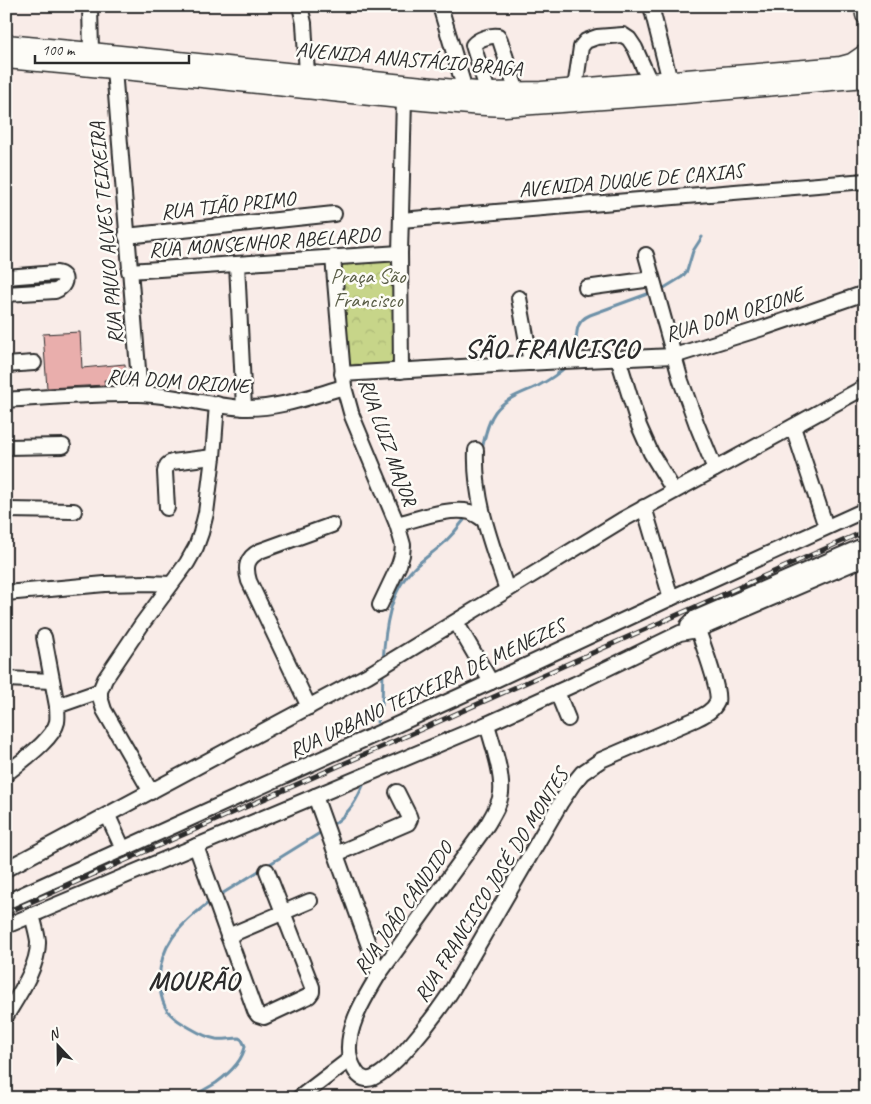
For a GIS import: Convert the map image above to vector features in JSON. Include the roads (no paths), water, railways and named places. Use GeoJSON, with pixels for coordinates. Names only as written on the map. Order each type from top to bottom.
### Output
{"type":"FeatureCollection","features":[{"type":"Feature","properties":{"kind":"main road"},"geometry":{"type":"LineString","coordinates":[[864,6],[865,15]]}},
{"type":"Feature","properties":{"kind":"main road","name":"AVENIDA ANASTÁCIO BRAGA"},"geometry":{"type":"LineString","coordinates":[[6,44],[488,92],[565,94],[865,78]]}},
{"type":"Feature","properties":{"kind":"main road","name":"AVENIDA ANASTÁCIO BRAGA"},"geometry":{"type":"LineString","coordinates":[[6,59],[404,99],[505,106],[565,94],[650,82],[672,88],[841,66],[852,63],[865,54]]}},
{"type":"Feature","properties":{"kind":"street"},"geometry":{"type":"LineString","coordinates":[[90,6],[90,52]]}},
{"type":"Feature","properties":{"kind":"street"},"geometry":{"type":"LineString","coordinates":[[300,6],[304,23],[307,74]]}},
{"type":"Feature","properties":{"kind":"street"},"geometry":{"type":"LineString","coordinates":[[440,6],[466,90]]}},
{"type":"Feature","properties":{"kind":"street"},"geometry":{"type":"LineString","coordinates":[[651,6],[672,88]]}},
{"type":"Feature","properties":{"kind":"street"},"geometry":{"type":"LineString","coordinates":[[565,94],[581,47],[586,41],[597,36],[623,35],[629,39],[650,82]]}},
{"type":"Feature","properties":{"kind":"street"},"geometry":{"type":"LineString","coordinates":[[488,92],[474,45],[476,42],[492,36],[498,36],[517,92]]}},
{"type":"Feature","properties":{"kind":"street","name":"RUA PAULO ALVES TEIXEIRA"},"geometry":{"type":"LineString","coordinates":[[114,69],[140,394]]}},
{"type":"Feature","properties":{"kind":"street"},"geometry":{"type":"LineString","coordinates":[[401,371],[400,253],[404,99]]}},
{"type":"Feature","properties":{"kind":"street","name":"AVENIDA DUQUE DE CAXIAS"},"geometry":{"type":"LineString","coordinates":[[401,220],[865,181]]}},
{"type":"Feature","properties":{"kind":"street","name":"RUA TIÃO PRIMO"},"geometry":{"type":"LineString","coordinates":[[126,236],[334,214]]}},
{"type":"Feature","properties":{"kind":"street","name":"RUA MONSENHOR ABELARDO"},"geometry":{"type":"LineString","coordinates":[[129,271],[400,253]]}},
{"type":"Feature","properties":{"kind":"street"},"geometry":{"type":"LineString","coordinates":[[646,255],[674,356],[694,418],[715,469]]}},
{"type":"Feature","properties":{"kind":"street","name":"RUA LUIZ MAJOR"},"geometry":{"type":"LineString","coordinates":[[333,257],[343,380],[352,416],[397,524],[403,545],[402,555],[380,605]]}},
{"type":"Feature","properties":{"kind":"street"},"geometry":{"type":"LineString","coordinates":[[237,264],[244,408]]}},
{"type":"Feature","properties":{"kind":"street"},"geometry":{"type":"LineString","coordinates":[[6,277],[56,273],[63,276],[64,285],[61,289],[55,291],[6,294]]}},
{"type":"Feature","properties":{"kind":"street"},"geometry":{"type":"LineString","coordinates":[[586,288],[652,279]]}},
{"type":"Feature","properties":{"kind":"street","name":"RUA DOM ORIONE"},"geometry":{"type":"LineString","coordinates":[[6,400],[140,394],[244,408],[266,407],[287,403],[343,380],[401,371],[674,356],[766,328],[865,293]]}},
{"type":"Feature","properties":{"kind":"street"},"geometry":{"type":"LineString","coordinates":[[519,298],[531,363]]}},
{"type":"Feature","properties":{"kind":"street"},"geometry":{"type":"LineString","coordinates":[[618,358],[639,426],[674,491]]}},
{"type":"Feature","properties":{"kind":"street"},"geometry":{"type":"LineString","coordinates":[[6,365],[34,364]]}},
{"type":"Feature","properties":{"kind":"street"},"geometry":{"type":"LineString","coordinates":[[6,870],[377,670],[644,507],[865,387]]}},
{"type":"Feature","properties":{"kind":"street"},"geometry":{"type":"LineString","coordinates":[[150,792],[104,710],[100,691],[105,679],[142,624],[187,563],[196,547],[206,513],[217,404]]}},
{"type":"Feature","properties":{"kind":"street"},"geometry":{"type":"LineString","coordinates":[[793,427],[826,527]]}},
{"type":"Feature","properties":{"kind":"street"},"geometry":{"type":"LineString","coordinates":[[6,447],[62,446]]}},
{"type":"Feature","properties":{"kind":"street"},"geometry":{"type":"LineString","coordinates":[[476,450],[478,493],[484,520],[507,590]]}},
{"type":"Feature","properties":{"kind":"street"},"geometry":{"type":"LineString","coordinates":[[167,508],[165,472],[168,464],[213,457]]}},
{"type":"Feature","properties":{"kind":"street"},"geometry":{"type":"LineString","coordinates":[[644,507],[671,598]]}},
{"type":"Feature","properties":{"kind":"street"},"geometry":{"type":"LineString","coordinates":[[6,510],[74,511]]}},
{"type":"Feature","properties":{"kind":"street","name":"RUA URBANO TEIXEIRA DE MENEZES"},"geometry":{"type":"LineString","coordinates":[[6,902],[865,510]]}},
{"type":"Feature","properties":{"kind":"street"},"geometry":{"type":"LineString","coordinates":[[397,524],[457,511],[470,512],[484,520]]}},
{"type":"Feature","properties":{"kind":"street"},"geometry":{"type":"LineString","coordinates":[[309,707],[249,581],[246,572],[247,564],[254,554],[260,551],[332,525]]}},
{"type":"Feature","properties":{"kind":"street"},"geometry":{"type":"LineString","coordinates":[[6,926],[487,724],[558,692],[696,624],[863,556]]}},
{"type":"Feature","properties":{"kind":"street"},"geometry":{"type":"LineString","coordinates":[[6,593],[105,584],[171,584]]}},
{"type":"Feature","properties":{"kind":"street"},"geometry":{"type":"LineString","coordinates":[[456,622],[490,682]]}},
{"type":"Feature","properties":{"kind":"street","name":"RUA FRANCISCO JOSÉ DO MONTES"},"geometry":{"type":"LineString","coordinates":[[350,1059],[355,1071],[360,1076],[364,1079],[372,1079],[388,1069],[433,1018],[452,990],[561,802],[582,773],[601,760],[707,714],[714,708],[717,701],[716,686],[696,624]]}},
{"type":"Feature","properties":{"kind":"street"},"geometry":{"type":"LineString","coordinates":[[7,772],[48,739],[54,731],[57,722],[57,706],[44,637]]}},
{"type":"Feature","properties":{"kind":"street"},"geometry":{"type":"LineString","coordinates":[[6,679],[52,681]]}},
{"type":"Feature","properties":{"kind":"street"},"geometry":{"type":"LineString","coordinates":[[57,706],[100,691]]}},
{"type":"Feature","properties":{"kind":"street"},"geometry":{"type":"LineString","coordinates":[[558,692],[568,719]]}},
{"type":"Feature","properties":{"kind":"street","name":"RUA JOÃO CÂNDIDO"},"geometry":{"type":"LineString","coordinates":[[350,1059],[348,1047],[352,1029],[360,1007],[379,974],[487,825],[496,809],[501,793],[500,776],[487,724]]}},
{"type":"Feature","properties":{"kind":"street"},"geometry":{"type":"LineString","coordinates":[[336,854],[408,822],[410,819],[398,792]]}},
{"type":"Feature","properties":{"kind":"street"},"geometry":{"type":"LineString","coordinates":[[315,796],[379,974]]}},
{"type":"Feature","properties":{"kind":"street"},"geometry":{"type":"LineString","coordinates":[[108,816],[123,848]]}},
{"type":"Feature","properties":{"kind":"street"},"geometry":{"type":"LineString","coordinates":[[196,846],[255,1011],[261,1016],[267,1016],[304,999],[312,992],[311,983],[267,872]]}},
{"type":"Feature","properties":{"kind":"street"},"geometry":{"type":"LineString","coordinates":[[228,936],[310,901]]}},
{"type":"Feature","properties":{"kind":"street"},"geometry":{"type":"LineString","coordinates":[[6,1016],[30,974],[36,956],[38,941],[32,915]]}},
{"type":"Feature","properties":{"kind":"street"},"geometry":{"type":"LineString","coordinates":[[299,1098],[350,1059]]}},
{"type":"Feature","properties":{"kind":"waterway"},"geometry":{"type":"LineString","coordinates":[[664,288],[682,277],[687,271],[693,251],[702,237]]}},
{"type":"Feature","properties":{"kind":"waterway"},"geometry":{"type":"LineString","coordinates":[[574,356],[578,327],[584,318],[650,293]]}},
{"type":"Feature","properties":{"kind":"waterway"},"geometry":{"type":"LineString","coordinates":[[482,449],[490,421],[499,407],[515,396],[538,386],[567,366]]}},
{"type":"Feature","properties":{"kind":"waterway"},"geometry":{"type":"LineString","coordinates":[[383,662],[387,624],[399,588],[414,568],[444,543],[464,520]]}},
{"type":"Feature","properties":{"kind":"waterway"},"geometry":{"type":"LineString","coordinates":[[377,722],[382,705],[383,671]]}},
{"type":"Feature","properties":{"kind":"waterway"},"geometry":{"type":"LineString","coordinates":[[335,823],[353,805],[365,781]]}},
{"type":"Feature","properties":{"kind":"waterway"},"geometry":{"type":"LineString","coordinates":[[220,895],[323,831]]}},
{"type":"Feature","properties":{"kind":"waterway"},"geometry":{"type":"LineString","coordinates":[[192,1098],[216,1083],[229,1072],[238,1062],[245,1046],[239,1038],[216,1039],[199,1033],[185,1025],[174,1018],[167,1010],[161,996],[160,974],[166,949],[180,928],[211,901]]}},
{"type":"Feature","properties":{"kind":"railway"},"geometry":{"type":"LineString","coordinates":[[6,913],[865,531]]}},
{"type":"Feature","properties":{"kind":"district","name":"SÃO FRANCISCO"},"geometry":{"type":"Point","coordinates":[552,348]}},
{"type":"Feature","properties":{"kind":"district","name":"MOURÃO"},"geometry":{"type":"Point","coordinates":[194,980]}},
{"type":"Feature","properties":{"kind":"park label","name":"Praça São Francisco"},"geometry":{"type":"Point","coordinates":[368,288]}}]}
